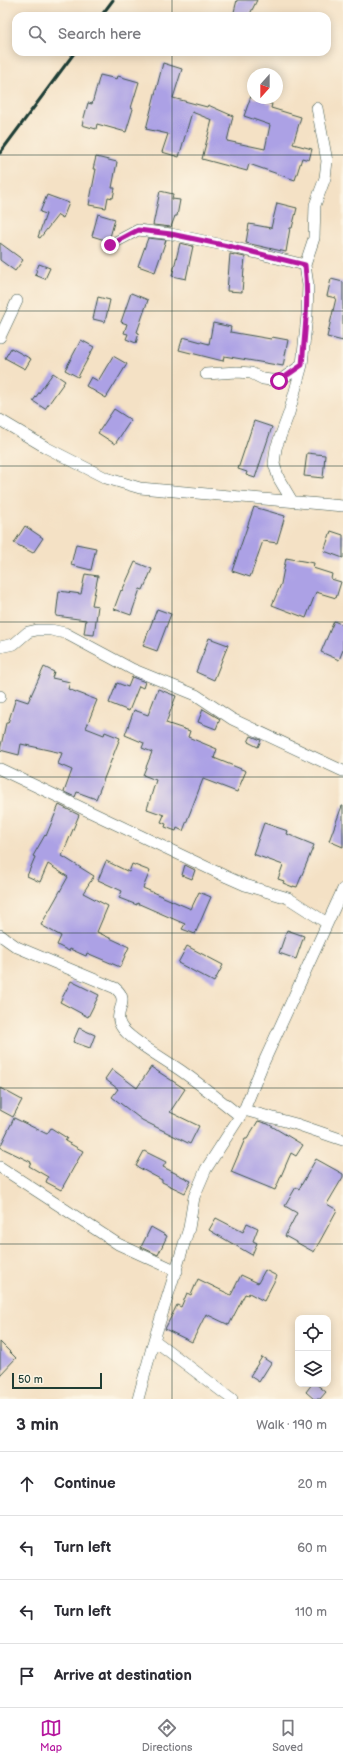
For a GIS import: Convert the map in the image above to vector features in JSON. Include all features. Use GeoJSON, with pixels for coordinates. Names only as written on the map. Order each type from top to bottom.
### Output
{"type":"FeatureCollection","features":[{"type":"Feature","properties":{"kind":"street"},"geometry":{"type":"LineString","coordinates":[[292,501],[279,479],[274,464],[276,448],[289,413],[302,365],[307,315],[308,285],[305,265],[314,238],[315,205],[325,178],[326,161],[317,108]]}},
{"type":"Feature","properties":{"kind":"street"},"geometry":{"type":"LineString","coordinates":[[110,245],[138,230],[171,234],[305,265]]}},
{"type":"Feature","properties":{"kind":"street"},"geometry":{"type":"LineString","coordinates":[[0,337],[17,301]]}},
{"type":"Feature","properties":{"kind":"street"},"geometry":{"type":"LineString","coordinates":[[206,374],[237,372],[251,373],[262,379],[279,381],[302,365]]}},
{"type":"Feature","properties":{"kind":"street"},"geometry":{"type":"LineString","coordinates":[[0,420],[47,448],[106,478],[140,488],[216,496],[343,506]]}},
{"type":"Feature","properties":{"kind":"street"},"geometry":{"type":"LineString","coordinates":[[0,647],[14,644],[28,632],[37,630],[51,630],[65,633],[132,669],[196,695],[232,719],[343,771]]}},
{"type":"Feature","properties":{"kind":"street"},"geometry":{"type":"LineString","coordinates":[[0,769],[227,877],[245,885],[288,898],[327,923]]}},
{"type":"Feature","properties":{"kind":"street"},"geometry":{"type":"LineString","coordinates":[[138,1399],[154,1340],[177,1271],[189,1228],[194,1197],[206,1169],[242,1113],[343,889]]}},
{"type":"Feature","properties":{"kind":"street"},"geometry":{"type":"LineString","coordinates":[[0,935],[17,947],[115,988],[122,993],[123,999],[119,1019],[121,1026],[128,1034],[242,1113],[296,1124],[343,1140]]}},
{"type":"Feature","properties":{"kind":"street"},"geometry":{"type":"LineString","coordinates":[[0,1166],[118,1244],[177,1271]]}},
{"type":"Feature","properties":{"kind":"street"},"geometry":{"type":"LineString","coordinates":[[154,1340],[232,1399]]}},
{"type":"Feature","properties":{"kind":"building"},"geometry":{"type":"Polygon","coordinates":[[[237,0],[257,0],[251,12],[234,12],[237,0]]]}},
{"type":"Feature","properties":{"kind":"building"},"geometry":{"type":"Polygon","coordinates":[[[163,63],[182,69],[173,98],[207,107],[208,105],[233,116],[227,141],[265,149],[270,125],[244,116],[248,104],[272,104],[271,108],[301,117],[293,144],[312,149],[309,160],[302,158],[295,180],[249,164],[247,171],[202,159],[212,120],[192,112],[179,157],[162,152],[168,134],[146,129],[163,63]]]}},
{"type":"Feature","properties":{"kind":"building"},"geometry":{"type":"Polygon","coordinates":[[[100,75],[117,79],[118,76],[139,82],[131,108],[133,109],[126,132],[97,124],[96,129],[82,125],[88,103],[92,104],[100,75]]]}},
{"type":"Feature","properties":{"kind":"building"},"geometry":{"type":"Polygon","coordinates":[[[96,157],[117,162],[112,188],[115,188],[113,198],[108,197],[106,208],[89,205],[96,169],[93,169],[96,157]]]}},
{"type":"Feature","properties":{"kind":"building"},"geometry":{"type":"Polygon","coordinates":[[[160,191],[173,194],[172,199],[180,200],[177,216],[175,216],[171,227],[153,225],[160,191]]]}},
{"type":"Feature","properties":{"kind":"building"},"geometry":{"type":"Polygon","coordinates":[[[47,195],[69,203],[63,218],[58,215],[40,238],[38,237],[46,214],[40,212],[47,195]]]}},
{"type":"Feature","properties":{"kind":"building"},"geometry":{"type":"Polygon","coordinates":[[[277,203],[297,208],[292,228],[290,228],[286,252],[246,243],[249,224],[271,228],[277,203]]]}},
{"type":"Feature","properties":{"kind":"building"},"geometry":{"type":"Polygon","coordinates":[[[98,214],[115,219],[110,237],[106,238],[105,240],[92,236],[98,214]]]}},
{"type":"Feature","properties":{"kind":"building"},"geometry":{"type":"Polygon","coordinates":[[[148,238],[166,240],[155,272],[138,266],[148,238]]]}},
{"type":"Feature","properties":{"kind":"building"},"geometry":{"type":"Polygon","coordinates":[[[0,243],[23,260],[15,271],[0,260],[0,243]]]}},
{"type":"Feature","properties":{"kind":"building"},"geometry":{"type":"Polygon","coordinates":[[[180,243],[193,246],[186,279],[172,276],[180,243]]]}},
{"type":"Feature","properties":{"kind":"building"},"geometry":{"type":"Polygon","coordinates":[[[230,254],[245,257],[242,292],[227,291],[230,254]]]}},
{"type":"Feature","properties":{"kind":"building"},"geometry":{"type":"Polygon","coordinates":[[[39,264],[50,268],[45,279],[35,275],[39,264]]]}},
{"type":"Feature","properties":{"kind":"building"},"geometry":{"type":"Polygon","coordinates":[[[331,279],[343,282],[343,341],[327,337],[336,298],[327,296],[331,279]]]}},
{"type":"Feature","properties":{"kind":"building"},"geometry":{"type":"Polygon","coordinates":[[[131,293],[148,300],[137,332],[139,333],[136,343],[126,339],[128,334],[124,333],[127,324],[121,322],[131,293]]]}},
{"type":"Feature","properties":{"kind":"building"},"geometry":{"type":"Polygon","coordinates":[[[98,297],[110,300],[105,322],[93,319],[98,297]]]}},
{"type":"Feature","properties":{"kind":"building"},"geometry":{"type":"Polygon","coordinates":[[[213,323],[231,327],[230,332],[271,339],[272,337],[288,340],[283,366],[224,356],[223,361],[179,350],[183,337],[209,344],[213,323]]]}},
{"type":"Feature","properties":{"kind":"building"},"geometry":{"type":"Polygon","coordinates":[[[81,340],[94,347],[78,377],[65,370],[81,340]]]}},
{"type":"Feature","properties":{"kind":"building"},"geometry":{"type":"Polygon","coordinates":[[[11,348],[31,359],[25,369],[5,358],[11,348]]]}},
{"type":"Feature","properties":{"kind":"building"},"geometry":{"type":"Polygon","coordinates":[[[113,356],[127,364],[106,398],[86,386],[91,377],[98,381],[113,356]]]}},
{"type":"Feature","properties":{"kind":"building"},"geometry":{"type":"Polygon","coordinates":[[[53,373],[65,381],[45,409],[33,401],[53,373]]]}},
{"type":"Feature","properties":{"kind":"building"},"geometry":{"type":"Polygon","coordinates":[[[114,409],[131,420],[115,444],[98,433],[114,409]]]}},
{"type":"Feature","properties":{"kind":"building"},"geometry":{"type":"Polygon","coordinates":[[[254,421],[272,427],[255,478],[246,475],[247,472],[238,469],[254,421]]]}},
{"type":"Feature","properties":{"kind":"building"},"geometry":{"type":"Polygon","coordinates":[[[307,453],[325,455],[323,478],[304,476],[307,453]]]}},
{"type":"Feature","properties":{"kind":"building"},"geometry":{"type":"Polygon","coordinates":[[[254,507],[285,516],[277,543],[263,541],[250,577],[232,571],[254,507]]]}},
{"type":"Feature","properties":{"kind":"building"},"geometry":{"type":"Polygon","coordinates":[[[25,526],[43,538],[33,553],[14,543],[25,526]]]}},
{"type":"Feature","properties":{"kind":"building"},"geometry":{"type":"Polygon","coordinates":[[[331,531],[343,535],[343,558],[324,551],[331,531]]]}},
{"type":"Feature","properties":{"kind":"building"},"geometry":{"type":"Polygon","coordinates":[[[76,544],[96,548],[91,570],[71,565],[76,544]]]}},
{"type":"Feature","properties":{"kind":"building"},"geometry":{"type":"Polygon","coordinates":[[[286,558],[314,563],[313,568],[332,574],[331,579],[341,582],[336,598],[316,592],[306,618],[272,605],[281,584],[286,558]]]}},
{"type":"Feature","properties":{"kind":"building"},"geometry":{"type":"Polygon","coordinates":[[[135,562],[152,569],[143,590],[140,589],[131,615],[114,609],[121,590],[122,591],[135,562]]]}},
{"type":"Feature","properties":{"kind":"building"},"geometry":{"type":"Polygon","coordinates":[[[85,574],[98,576],[92,605],[98,606],[94,635],[84,634],[86,620],[56,616],[59,591],[81,594],[85,574]]]}},
{"type":"Feature","properties":{"kind":"building"},"geometry":{"type":"Polygon","coordinates":[[[157,609],[171,614],[157,651],[143,646],[157,609]]]}},
{"type":"Feature","properties":{"kind":"building"},"geometry":{"type":"Polygon","coordinates":[[[334,621],[343,625],[343,650],[339,660],[321,652],[334,621]]]}},
{"type":"Feature","properties":{"kind":"building"},"geometry":{"type":"Polygon","coordinates":[[[209,638],[228,645],[214,680],[196,672],[209,638]]]}},
{"type":"Feature","properties":{"kind":"building"},"geometry":{"type":"Polygon","coordinates":[[[44,667],[54,672],[52,678],[70,682],[68,689],[97,700],[86,728],[104,735],[105,732],[120,738],[96,799],[77,792],[75,797],[64,792],[72,770],[58,764],[62,753],[21,744],[19,755],[0,750],[6,723],[8,723],[16,698],[28,702],[44,667]]]}},
{"type":"Feature","properties":{"kind":"building"},"geometry":{"type":"Polygon","coordinates":[[[132,677],[145,682],[143,688],[139,686],[129,711],[109,703],[117,683],[128,687],[132,677]]]}},
{"type":"Feature","properties":{"kind":"building"},"geometry":{"type":"Polygon","coordinates":[[[158,689],[176,696],[166,723],[190,731],[188,737],[217,749],[214,758],[246,771],[237,792],[203,779],[183,831],[177,828],[176,831],[165,827],[166,824],[161,822],[164,815],[147,809],[156,780],[143,775],[152,752],[142,748],[144,743],[125,735],[134,710],[148,715],[158,689]]]}},
{"type":"Feature","properties":{"kind":"building"},"geometry":{"type":"Polygon","coordinates":[[[203,709],[220,719],[216,729],[198,722],[203,709]]]}},
{"type":"Feature","properties":{"kind":"building"},"geometry":{"type":"Polygon","coordinates":[[[251,736],[261,740],[258,747],[248,742],[251,736]]]}},
{"type":"Feature","properties":{"kind":"building"},"geometry":{"type":"Polygon","coordinates":[[[59,805],[79,815],[62,856],[94,876],[83,893],[108,906],[97,932],[129,947],[120,967],[87,953],[86,956],[70,949],[69,951],[57,945],[61,936],[41,925],[68,877],[48,864],[40,882],[27,876],[35,857],[33,856],[45,835],[46,836],[59,805]]]}},
{"type":"Feature","properties":{"kind":"building"},"geometry":{"type":"Polygon","coordinates":[[[343,806],[343,847],[329,841],[343,806]]]}},
{"type":"Feature","properties":{"kind":"building"},"geometry":{"type":"Polygon","coordinates":[[[264,823],[288,831],[287,834],[314,845],[297,887],[283,883],[284,881],[278,879],[283,865],[253,854],[264,823]]]}},
{"type":"Feature","properties":{"kind":"building"},"geometry":{"type":"Polygon","coordinates":[[[106,861],[129,872],[132,864],[150,871],[143,888],[191,909],[199,892],[211,897],[195,934],[182,929],[185,924],[137,903],[137,905],[119,898],[122,891],[98,880],[106,861]]]}},
{"type":"Feature","properties":{"kind":"building"},"geometry":{"type":"Polygon","coordinates":[[[185,865],[195,870],[192,879],[182,875],[185,865]]]}},
{"type":"Feature","properties":{"kind":"building"},"geometry":{"type":"Polygon","coordinates":[[[287,930],[304,936],[296,959],[279,953],[287,930]]]}},
{"type":"Feature","properties":{"kind":"building"},"geometry":{"type":"Polygon","coordinates":[[[187,946],[223,965],[214,982],[178,963],[187,946]]]}},
{"type":"Feature","properties":{"kind":"building"},"geometry":{"type":"Polygon","coordinates":[[[71,981],[99,995],[88,1017],[60,1002],[71,981]]]}},
{"type":"Feature","properties":{"kind":"building"},"geometry":{"type":"Polygon","coordinates":[[[79,1028],[95,1035],[90,1048],[73,1042],[79,1028]]]}},
{"type":"Feature","properties":{"kind":"building"},"geometry":{"type":"Polygon","coordinates":[[[151,1067],[185,1089],[170,1112],[199,1126],[190,1144],[142,1120],[112,1097],[118,1089],[105,1079],[112,1069],[137,1088],[151,1067]]]}},
{"type":"Feature","properties":{"kind":"building"},"geometry":{"type":"Polygon","coordinates":[[[0,1088],[22,1100],[13,1117],[0,1110],[0,1088]]]}},
{"type":"Feature","properties":{"kind":"building"},"geometry":{"type":"Polygon","coordinates":[[[14,1118],[47,1134],[51,1128],[67,1138],[65,1141],[83,1151],[61,1190],[46,1182],[48,1177],[29,1166],[31,1162],[0,1147],[14,1118]]]}},
{"type":"Feature","properties":{"kind":"building"},"geometry":{"type":"Polygon","coordinates":[[[258,1121],[268,1124],[303,1145],[296,1156],[291,1153],[275,1190],[231,1172],[245,1139],[247,1139],[258,1121]]]}},
{"type":"Feature","properties":{"kind":"building"},"geometry":{"type":"Polygon","coordinates":[[[144,1151],[166,1162],[163,1167],[191,1181],[185,1193],[162,1182],[162,1180],[136,1166],[144,1151]]]}},
{"type":"Feature","properties":{"kind":"building"},"geometry":{"type":"Polygon","coordinates":[[[316,1159],[343,1174],[343,1177],[327,1204],[337,1210],[314,1252],[285,1236],[297,1213],[285,1206],[296,1187],[299,1189],[316,1159]]]}},
{"type":"Feature","properties":{"kind":"building"},"geometry":{"type":"Polygon","coordinates":[[[216,1218],[243,1232],[247,1223],[258,1228],[253,1241],[257,1243],[252,1255],[209,1230],[216,1218]]]}},
{"type":"Feature","properties":{"kind":"building"},"geometry":{"type":"Polygon","coordinates":[[[151,1227],[167,1236],[158,1255],[141,1247],[151,1227]]]}},
{"type":"Feature","properties":{"kind":"building"},"geometry":{"type":"Polygon","coordinates":[[[265,1270],[277,1276],[264,1301],[249,1293],[248,1295],[245,1294],[229,1325],[206,1314],[192,1342],[165,1329],[177,1305],[181,1307],[187,1293],[191,1295],[198,1279],[231,1295],[241,1275],[258,1283],[265,1270]]]}},
{"type":"Feature","properties":{"kind":"building"},"geometry":{"type":"Polygon","coordinates":[[[0,1342],[16,1358],[0,1375],[0,1342]]]}},
{"type":"Feature","properties":{"kind":"building"},"geometry":{"type":"Polygon","coordinates":[[[262,1357],[271,1363],[259,1382],[250,1376],[262,1357]]]}},
{"type":"Feature","properties":{"kind":"building"},"geometry":{"type":"Polygon","coordinates":[[[310,1387],[320,1387],[326,1392],[320,1399],[314,1399],[306,1392],[310,1387]]]}},
{"type":"Feature","properties":{"kind":"railway"},"geometry":{"type":"LineString","coordinates":[[104,12],[113,0]]}},
{"type":"Feature","properties":{"kind":"railway"},"geometry":{"type":"LineString","coordinates":[[0,153],[72,56]]}},
{"type":"Feature","properties":{"kind":"route"},"geometry":{"type":"LineString","coordinates":[[110,245],[138,230],[171,234],[305,265],[308,285],[307,315],[302,365],[279,381]]}}]}
